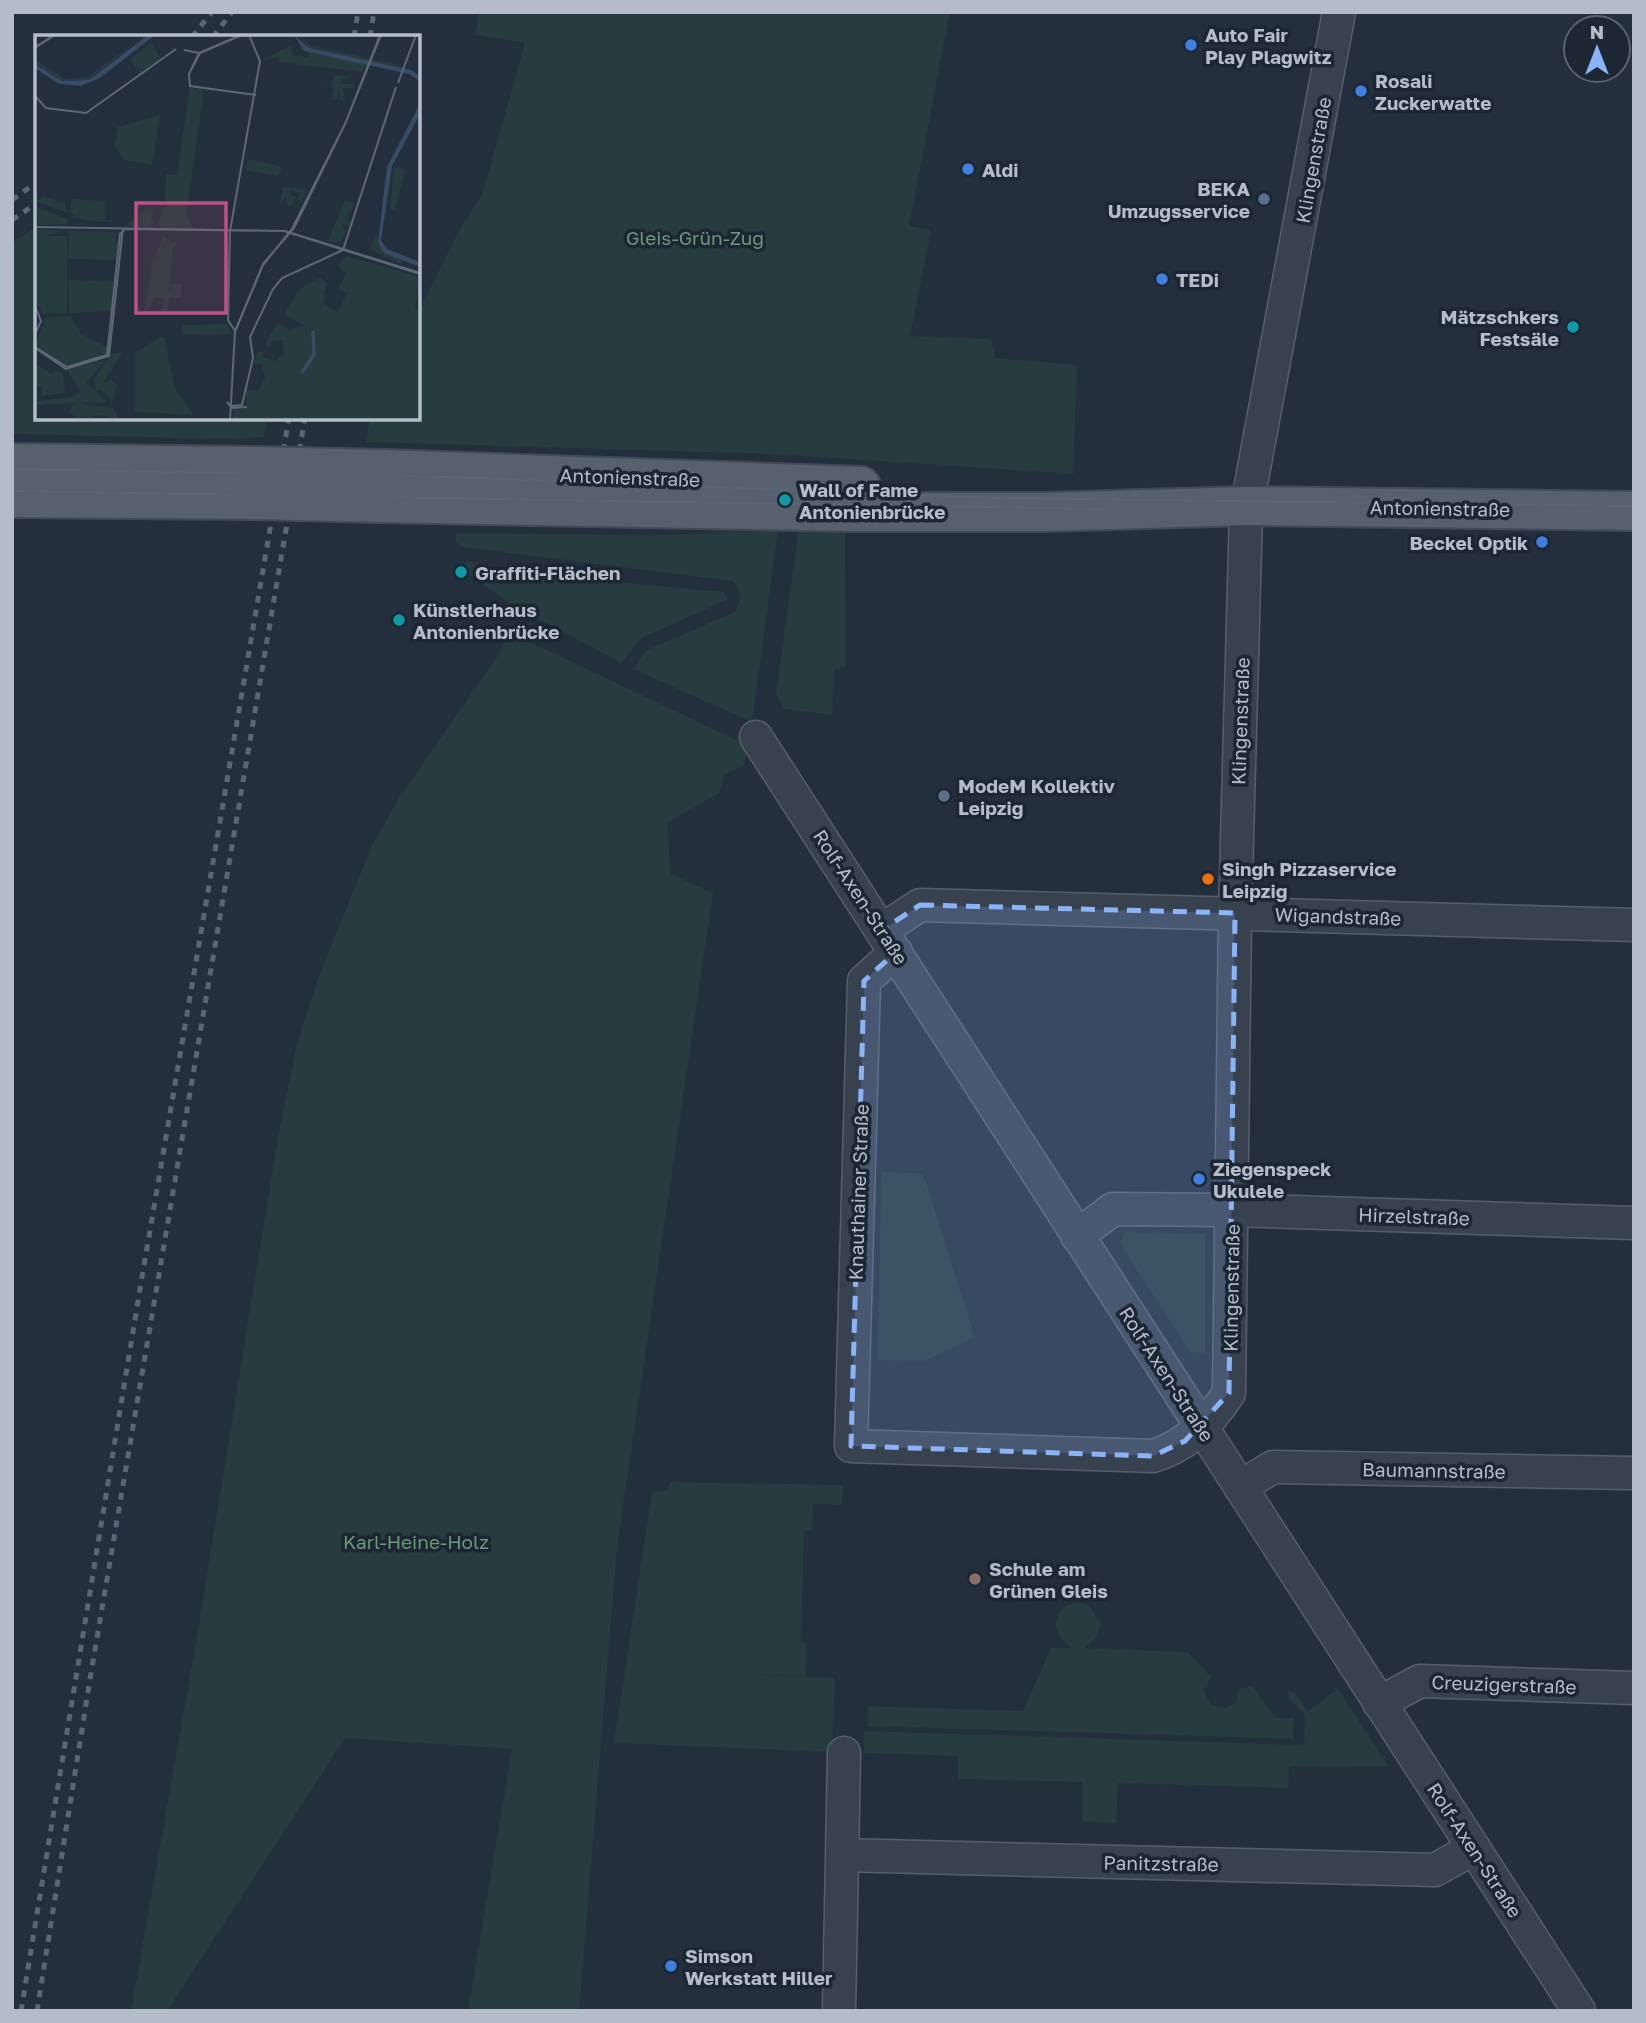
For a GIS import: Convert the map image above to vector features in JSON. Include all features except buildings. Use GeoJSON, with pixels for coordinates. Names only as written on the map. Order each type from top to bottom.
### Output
{"type":"FeatureCollection","features":[{"type":"Feature","properties":{"kind":"main road","name":"Antonienstraße"},"geometry":{"type":"LineString","coordinates":[[12,463],[255,483],[770,496],[1044,512],[1247,506],[1634,511]]}},
{"type":"Feature","properties":{"kind":"main road","name":"Antonienstraße"},"geometry":{"type":"LineString","coordinates":[[12,498],[255,483]]}},
{"type":"Feature","properties":{"kind":"street","name":"Klingenstraße"},"geometry":{"type":"LineString","coordinates":[[1201,1427],[1229,1392],[1235,913],[1247,506],[1339,12]]}},
{"type":"Feature","properties":{"kind":"street","name":"Rolf-Axen-Straße"},"geometry":{"type":"LineString","coordinates":[[756,737],[1579,2011]]}},
{"type":"Feature","properties":{"kind":"street","name":"Wigandstraße"},"geometry":{"type":"LineString","coordinates":[[889,941],[920,905],[1634,925]]}},
{"type":"Feature","properties":{"kind":"street","name":"Knauthainer Straße"},"geometry":{"type":"LineString","coordinates":[[889,941],[864,981],[851,1446],[1153,1456],[1168,1451],[1201,1427]]}},
{"type":"Feature","properties":{"kind":"street","name":"Hirzelstraße"},"geometry":{"type":"LineString","coordinates":[[1077,1236],[1113,1209],[1232,1210],[1634,1223]]}},
{"type":"Feature","properties":{"kind":"street","name":"Baumannstraße"},"geometry":{"type":"LineString","coordinates":[[1240,1487],[1273,1466],[1634,1473]]}},
{"type":"Feature","properties":{"kind":"street","name":"Creuzigerstraße"},"geometry":{"type":"LineString","coordinates":[[1379,1703],[1420,1681],[1634,1688]]}},
{"type":"Feature","properties":{"kind":"street"},"geometry":{"type":"LineString","coordinates":[[839,2011],[844,1752]]}},
{"type":"Feature","properties":{"kind":"street","name":"Panitzstraße"},"geometry":{"type":"LineString","coordinates":[[842,1855],[1435,1870],[1474,1848]]}},
{"type":"Feature","properties":{"kind":"highlighted area"},"geometry":{"type":"Polygon","coordinates":[[[920,905],[1235,913],[1229,1393],[1185,1441],[1153,1456],[851,1446],[864,981],[896,952],[882,930],[920,905]]]}},
{"type":"Feature","properties":{"kind":"green space","name":"Gleis-Grün-Zug"},"geometry":{"type":"Polygon","coordinates":[[[479,12],[950,12],[909,226],[931,230],[910,336],[991,339],[996,358],[1077,365],[1073,474],[771,454],[366,442],[370,420],[420,420],[420,309],[461,227],[482,195],[525,43],[475,35],[479,12]]]}},
{"type":"Feature","properties":{"kind":"green space"},"geometry":{"type":"Polygon","coordinates":[[[35,227],[35,420],[267,420],[264,437],[224,439],[12,434],[12,243],[35,227]]]}},
{"type":"Feature","properties":{"kind":"green space"},"geometry":{"type":"Polygon","coordinates":[[[799,528],[845,529],[846,666],[834,670],[832,715],[784,709],[776,694],[799,528]]]}},
{"type":"Feature","properties":{"kind":"green space"},"geometry":{"type":"Polygon","coordinates":[[[778,530],[752,722],[633,669],[647,650],[735,612],[740,596],[733,581],[462,547],[456,542],[456,533],[664,535],[778,530]]]}},
{"type":"Feature","properties":{"kind":"green space"},"geometry":{"type":"Polygon","coordinates":[[[467,561],[536,575],[724,592],[728,599],[642,638],[621,663],[506,601],[462,569],[467,561]]]}},
{"type":"Feature","properties":{"kind":"green space","name":"Karl-Heine-Holz"},"geometry":{"type":"Polygon","coordinates":[[[507,631],[736,740],[747,754],[743,766],[724,774],[719,793],[667,823],[671,874],[713,893],[617,1547],[579,2011],[468,2011],[512,1749],[345,1738],[167,2011],[131,2011],[198,1631],[278,1137],[298,1040],[320,973],[371,848],[397,801],[499,654],[507,631]]]}},
{"type":"Feature","properties":{"kind":"green space"},"geometry":{"type":"Polygon","coordinates":[[[881,1172],[923,1173],[975,1337],[924,1361],[878,1360],[881,1172]]]}},
{"type":"Feature","properties":{"kind":"green space"},"geometry":{"type":"Polygon","coordinates":[[[1125,1232],[1205,1234],[1205,1353],[1190,1352],[1120,1243],[1125,1232]]]}},
{"type":"Feature","properties":{"kind":"green space"},"geometry":{"type":"Polygon","coordinates":[[[670,1482],[843,1485],[842,1505],[813,1504],[812,1531],[804,1531],[801,1642],[807,1643],[806,1676],[739,1674],[835,1678],[832,1752],[614,1743],[652,1492],[668,1490],[670,1482]]]}},
{"type":"Feature","properties":{"kind":"green space"},"geometry":{"type":"Polygon","coordinates":[[[1074,1603],[1089,1605],[1101,1624],[1097,1637],[1084,1648],[1187,1652],[1211,1677],[1204,1690],[1210,1705],[1226,1708],[1236,1702],[1239,1689],[1252,1686],[1276,1718],[1294,1718],[1293,1739],[868,1726],[868,1706],[1023,1711],[1051,1648],[1072,1648],[1060,1637],[1056,1624],[1060,1612],[1074,1603]]]}},
{"type":"Feature","properties":{"kind":"green space"},"geometry":{"type":"Polygon","coordinates":[[[1338,1689],[1389,1767],[1289,1766],[1288,1788],[1118,1783],[1116,1823],[1082,1821],[1082,1782],[958,1779],[958,1756],[864,1753],[864,1731],[1304,1745],[1305,1715],[1289,1699],[1288,1692],[1294,1692],[1308,1711],[1338,1689]]]}},
{"type":"Feature","properties":{"kind":"tram line"},"geometry":{"type":"LineString","coordinates":[[12,469],[449,477],[999,498],[1634,506]]}},
{"type":"Feature","properties":{"kind":"tram line"},"geometry":{"type":"LineString","coordinates":[[12,491],[1102,509]]}},
{"type":"Feature","properties":{"kind":"railway"},"geometry":{"type":"LineString","coordinates":[[194,35],[212,12]]}},
{"type":"Feature","properties":{"kind":"railway"},"geometry":{"type":"LineString","coordinates":[[215,35],[232,12]]}},
{"type":"Feature","properties":{"kind":"railway"},"geometry":{"type":"LineString","coordinates":[[354,35],[358,12]]}},
{"type":"Feature","properties":{"kind":"railway"},"geometry":{"type":"LineString","coordinates":[[370,35],[374,12]]}},
{"type":"Feature","properties":{"kind":"railway"},"geometry":{"type":"LineString","coordinates":[[12,200],[35,183]]}},
{"type":"Feature","properties":{"kind":"railway"},"geometry":{"type":"LineString","coordinates":[[12,220],[35,204]]}},
{"type":"Feature","properties":{"kind":"railway"},"geometry":{"type":"LineString","coordinates":[[21,2011],[141,1283],[289,420]]}},
{"type":"Feature","properties":{"kind":"railway"},"geometry":{"type":"LineString","coordinates":[[37,2011],[91,1673],[305,420]]}},
{"type":"Feature","properties":{"kind":"place","name":"Auto Fair Play Plagwitz"},"geometry":{"type":"Point","coordinates":[1191,45]}},
{"type":"Feature","properties":{"kind":"place","name":"Rosali Zuckerwatte"},"geometry":{"type":"Point","coordinates":[1361,91]}},
{"type":"Feature","properties":{"kind":"place","name":"Aldi"},"geometry":{"type":"Point","coordinates":[968,169]}},
{"type":"Feature","properties":{"kind":"place","name":"BEKA Umzugsservice"},"geometry":{"type":"Point","coordinates":[1264,199]}},
{"type":"Feature","properties":{"kind":"place","name":"TEDi"},"geometry":{"type":"Point","coordinates":[1162,279]}},
{"type":"Feature","properties":{"kind":"place","name":"Mätzschkers Festsäle"},"geometry":{"type":"Point","coordinates":[1573,327]}},
{"type":"Feature","properties":{"kind":"place","name":"Wall of Fame Antonienbrücke"},"geometry":{"type":"Point","coordinates":[785,500]}},
{"type":"Feature","properties":{"kind":"place","name":"Beckel Optik"},"geometry":{"type":"Point","coordinates":[1542,542]}},
{"type":"Feature","properties":{"kind":"place","name":"Graffiti-Flächen"},"geometry":{"type":"Point","coordinates":[461,572]}},
{"type":"Feature","properties":{"kind":"place","name":"Künstlerhaus Antonienbrücke"},"geometry":{"type":"Point","coordinates":[399,620]}},
{"type":"Feature","properties":{"kind":"place","name":"ModeM Kollektiv Leipzig"},"geometry":{"type":"Point","coordinates":[944,796]}},
{"type":"Feature","properties":{"kind":"place","name":"Singh Pizzaservice Leipzig"},"geometry":{"type":"Point","coordinates":[1208,879]}},
{"type":"Feature","properties":{"kind":"place","name":"Ziegenspeck Ukulele"},"geometry":{"type":"Point","coordinates":[1199,1179]}},
{"type":"Feature","properties":{"kind":"place","name":"Schule am Grünen Gleis"},"geometry":{"type":"Point","coordinates":[975,1579]}},
{"type":"Feature","properties":{"kind":"place","name":"Simson Werkstatt Hiller"},"geometry":{"type":"Point","coordinates":[671,1966]}}]}
